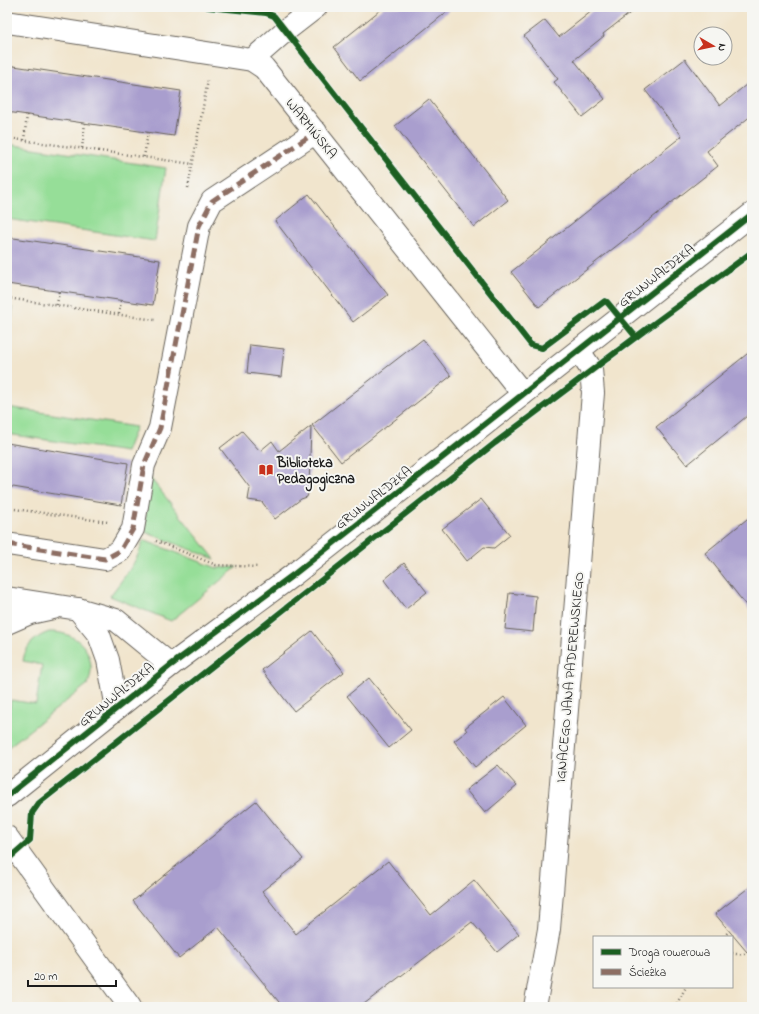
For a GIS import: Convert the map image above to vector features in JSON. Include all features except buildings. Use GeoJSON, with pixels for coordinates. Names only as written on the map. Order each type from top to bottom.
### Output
{"type":"FeatureCollection","features":[{"type":"Feature","properties":{"kind":"street"},"geometry":{"type":"LineString","coordinates":[[252,60],[285,31],[316,7]]}},
{"type":"Feature","properties":{"kind":"street","name":"WARMIŃSKA"},"geometry":{"type":"LineString","coordinates":[[7,22],[252,60],[264,68],[523,394]]}},
{"type":"Feature","properties":{"kind":"street"},"geometry":{"type":"LineString","coordinates":[[7,544],[105,559],[120,551],[133,529],[144,465],[160,428],[199,226],[212,201],[316,132]]}},
{"type":"Feature","properties":{"kind":"street","name":"GRUNWALDZKA"},"geometry":{"type":"LineString","coordinates":[[7,796],[171,665],[293,575],[752,214]]}},
{"type":"Feature","properties":{"kind":"street","name":"IGNACEGO JANA PADEREWSKIEGO"},"geometry":{"type":"LineString","coordinates":[[535,1007],[549,929],[592,393],[591,369],[579,351]]}},
{"type":"Feature","properties":{"kind":"street"},"geometry":{"type":"LineString","coordinates":[[7,598],[69,607],[116,620],[171,665]]}},
{"type":"Feature","properties":{"kind":"street"},"geometry":{"type":"LineString","coordinates":[[7,623],[30,613],[69,607]]}},
{"type":"Feature","properties":{"kind":"street"},"geometry":{"type":"LineString","coordinates":[[69,607],[99,635],[108,660],[117,708]]}},
{"type":"Feature","properties":{"kind":"street"},"geometry":{"type":"LineString","coordinates":[[7,837],[130,1007]]}},
{"type":"Feature","properties":{"kind":"path"},"geometry":{"type":"LineString","coordinates":[[24,140],[27,115]]}},
{"type":"Feature","properties":{"kind":"path"},"geometry":{"type":"LineString","coordinates":[[82,148],[85,123]]}},
{"type":"Feature","properties":{"kind":"path"},"geometry":{"type":"LineString","coordinates":[[144,156],[148,132]]}},
{"type":"Feature","properties":{"kind":"path"},"geometry":{"type":"LineString","coordinates":[[7,138],[193,164]]}},
{"type":"Feature","properties":{"kind":"path"},"geometry":{"type":"LineString","coordinates":[[57,305],[59,291]]}},
{"type":"Feature","properties":{"kind":"path"},"geometry":{"type":"LineString","coordinates":[[7,298],[157,320]]}},
{"type":"Feature","properties":{"kind":"path"},"geometry":{"type":"LineString","coordinates":[[119,314],[121,301]]}},
{"type":"Feature","properties":{"kind":"path"},"geometry":{"type":"LineString","coordinates":[[7,508],[113,522]]}},
{"type":"Feature","properties":{"kind":"path"},"geometry":{"type":"LineString","coordinates":[[152,539],[216,565],[263,567]]}},
{"type":"Feature","properties":{"kind":"path"},"geometry":{"type":"LineString","coordinates":[[725,936],[729,931]]}},
{"type":"Feature","properties":{"kind":"path"},"geometry":{"type":"LineString","coordinates":[[733,953],[748,953],[752,950]]}},
{"type":"Feature","properties":{"kind":"path"},"geometry":{"type":"LineString","coordinates":[[675,1007],[685,988]]}},
{"type":"Feature","properties":{"kind":"green space"},"geometry":{"type":"Polygon","coordinates":[[[7,144],[166,168],[155,241],[7,219],[7,144]]]}},
{"type":"Feature","properties":{"kind":"green space"},"geometry":{"type":"Polygon","coordinates":[[[7,307],[13,308],[7,353],[7,307]]]}},
{"type":"Feature","properties":{"kind":"green space"},"geometry":{"type":"Polygon","coordinates":[[[7,407],[136,427],[126,452],[7,434],[7,407]]]}},
{"type":"Feature","properties":{"kind":"green space"},"geometry":{"type":"Polygon","coordinates":[[[148,475],[215,559],[145,532],[148,475]]]}},
{"type":"Feature","properties":{"kind":"green space"},"geometry":{"type":"Polygon","coordinates":[[[143,540],[217,568],[237,567],[171,621],[110,596],[134,563],[143,540]]]}},
{"type":"Feature","properties":{"kind":"green space"},"geometry":{"type":"Polygon","coordinates":[[[49,632],[69,636],[77,640],[84,647],[91,664],[91,673],[88,684],[7,748],[7,725],[11,700],[36,704],[42,665],[23,661],[24,656],[28,647],[35,639],[49,632]]]}},
{"type":"Feature","properties":{"kind":"marked path"},"geometry":{"type":"LineString","coordinates":[[7,544],[105,559],[120,551],[133,529],[144,465],[160,428],[199,226],[212,201],[316,132]]}},
{"type":"Feature","properties":{"kind":"cycle path"},"geometry":{"type":"LineString","coordinates":[[7,860],[30,840],[32,813],[39,803],[495,443],[636,337],[605,301],[542,348],[531,345],[274,16],[266,13],[208,7]]}},
{"type":"Feature","properties":{"kind":"cycle path"},"geometry":{"type":"LineString","coordinates":[[7,796],[171,665],[293,575],[752,214]]}},
{"type":"Feature","properties":{"kind":"cycle path"},"geometry":{"type":"LineString","coordinates":[[636,337],[752,252]]}},
{"type":"Feature","properties":{"kind":"place","name":"Biblioteka Pedagogiczna"},"geometry":{"type":"Point","coordinates":[266,470]}}]}
